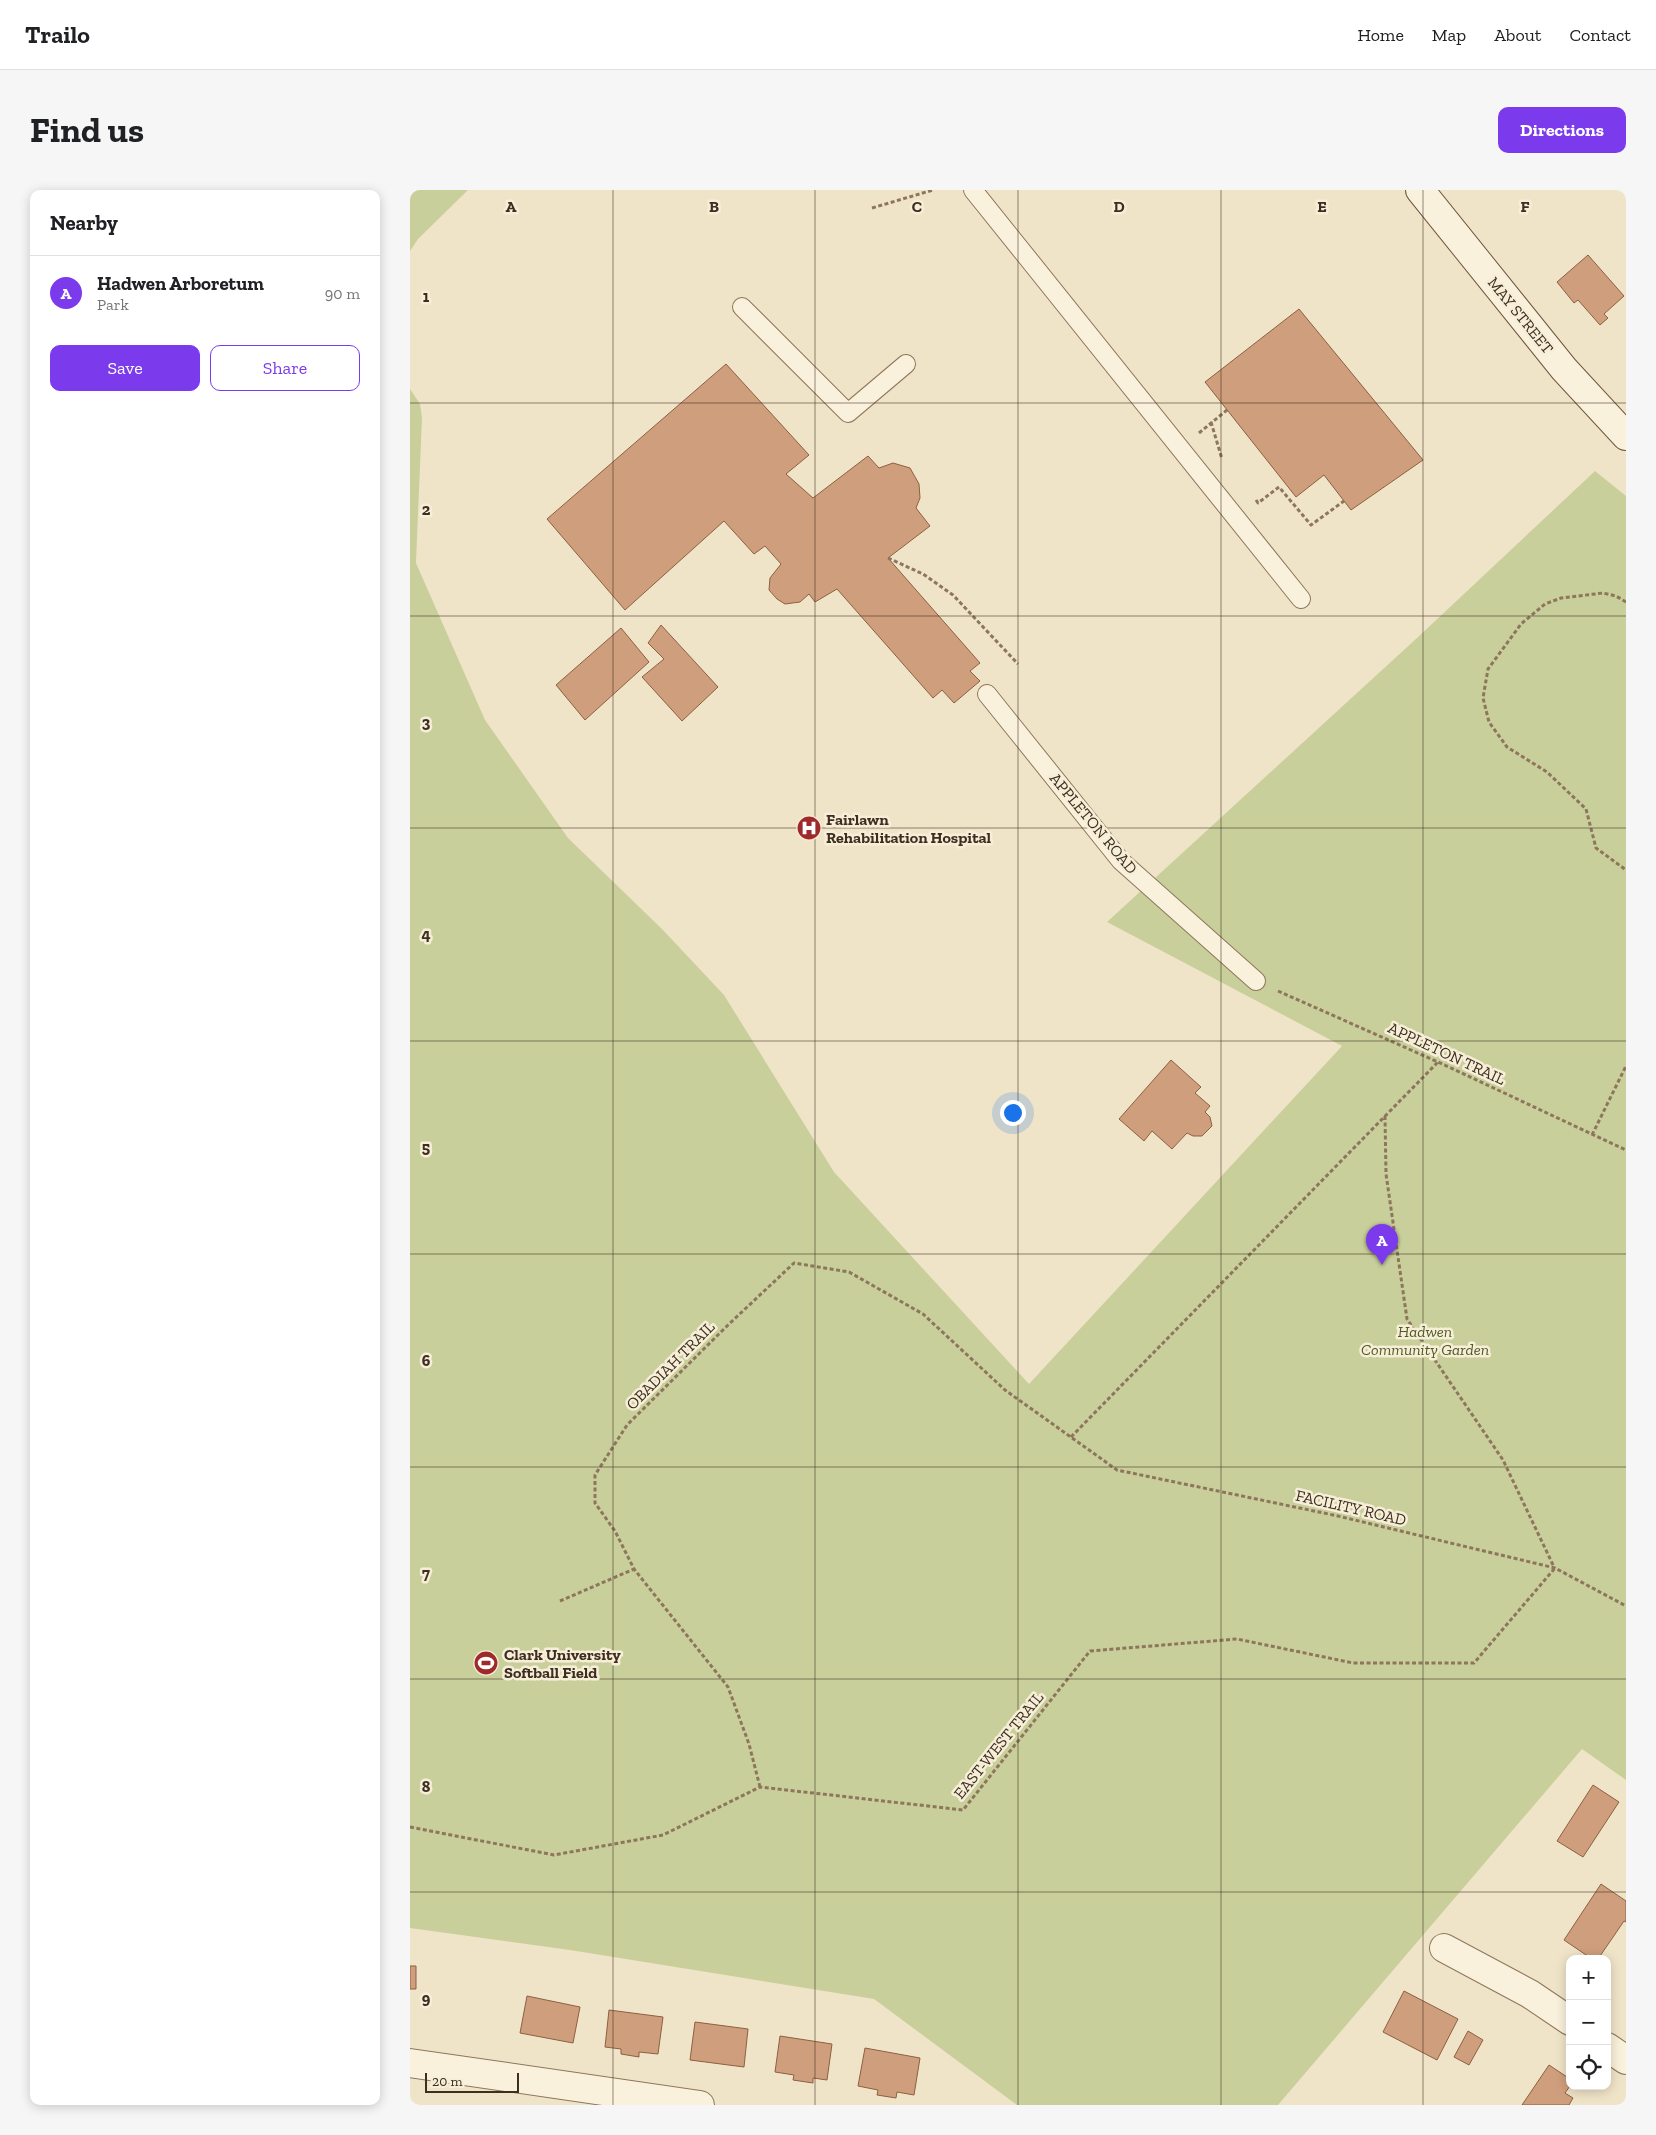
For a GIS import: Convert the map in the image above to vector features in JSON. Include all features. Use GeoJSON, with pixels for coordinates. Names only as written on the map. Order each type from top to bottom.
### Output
{"type":"FeatureCollection","features":[{"type":"Feature","properties":{"kind":"street","name":"MAY STREET"},"geometry":{"type":"LineString","coordinates":[[1420,190],[1564,369],[1626,436]]}},
{"type":"Feature","properties":{"kind":"street"},"geometry":{"type":"LineString","coordinates":[[1444,1948],[1530,1994],[1566,2018]]}},
{"type":"Feature","properties":{"kind":"street"},"geometry":{"type":"LineString","coordinates":[[1611,2050],[1626,2060]]}},
{"type":"Feature","properties":{"kind":"street"},"geometry":{"type":"LineString","coordinates":[[410,2064],[636,2100],[700,2105]]}},
{"type":"Feature","properties":{"kind":"lane"},"geometry":{"type":"LineString","coordinates":[[973,190],[1302,599]]}},
{"type":"Feature","properties":{"kind":"lane"},"geometry":{"type":"LineString","coordinates":[[742,307],[848,413],[906,364]]}},
{"type":"Feature","properties":{"kind":"lane","name":"APPLETON ROAD"},"geometry":{"type":"LineString","coordinates":[[988,694],[1121,861],[1256,981]]}},
{"type":"Feature","properties":{"kind":"path"},"geometry":{"type":"LineString","coordinates":[[872,208],[933,190]]}},
{"type":"Feature","properties":{"kind":"path"},"geometry":{"type":"LineString","coordinates":[[1180,449],[1227,410]]}},
{"type":"Feature","properties":{"kind":"path"},"geometry":{"type":"LineString","coordinates":[[1211,422],[1222,460]]}},
{"type":"Feature","properties":{"kind":"path"},"geometry":{"type":"LineString","coordinates":[[1252,496],[1258,503],[1279,487],[1311,524],[1344,501]]}},
{"type":"Feature","properties":{"kind":"path"},"geometry":{"type":"LineString","coordinates":[[888,558],[924,574],[953,595],[1018,664]]}},
{"type":"Feature","properties":{"kind":"path"},"geometry":{"type":"LineString","coordinates":[[1626,602],[1616,596],[1603,593],[1561,598],[1544,604],[1521,624],[1488,669],[1483,698],[1489,722],[1506,747],[1547,772],[1586,809],[1596,848],[1626,870]]}},
{"type":"Feature","properties":{"kind":"path","name":"APPLETON TRAIL"},"geometry":{"type":"LineString","coordinates":[[1256,981],[1438,1062],[1626,1150]]}},
{"type":"Feature","properties":{"kind":"path"},"geometry":{"type":"LineString","coordinates":[[1070,1437],[1438,1062]]}},
{"type":"Feature","properties":{"kind":"path"},"geometry":{"type":"LineString","coordinates":[[1592,1135],[1626,1066]]}},
{"type":"Feature","properties":{"kind":"path"},"geometry":{"type":"LineString","coordinates":[[1385,1115],[1386,1174],[1407,1319],[1503,1460],[1555,1568]]}},
{"type":"Feature","properties":{"kind":"path","name":"OBADIAH TRAIL"},"geometry":{"type":"LineString","coordinates":[[760,1788],[749,1744],[728,1687],[634,1569],[615,1531],[595,1503],[595,1475],[627,1425],[728,1324],[794,1263],[849,1272],[924,1314],[1005,1390],[1070,1437]]}},
{"type":"Feature","properties":{"kind":"path","name":"FACILITY ROAD"},"geometry":{"type":"LineString","coordinates":[[1070,1437],[1116,1470],[1338,1516],[1555,1568],[1626,1606]]}},
{"type":"Feature","properties":{"kind":"path","name":"EAST-WEST TRAIL"},"geometry":{"type":"LineString","coordinates":[[760,1788],[963,1810],[1090,1651],[1237,1639],[1353,1663],[1474,1663],[1555,1568]]}},
{"type":"Feature","properties":{"kind":"path"},"geometry":{"type":"LineString","coordinates":[[560,1601],[634,1569]]}},
{"type":"Feature","properties":{"kind":"path"},"geometry":{"type":"LineString","coordinates":[[410,1827],[554,1855],[663,1836],[760,1788]]}},
{"type":"Feature","properties":{"kind":"green space"},"geometry":{"type":"Polygon","coordinates":[[[410,190],[468,190],[418,239],[410,251],[410,190]]]}},
{"type":"Feature","properties":{"kind":"green space","name":"Hadwen Community Garden"},"geometry":{"type":"Polygon","coordinates":[[[410,389],[420,404],[422,418],[416,563],[485,720],[568,838],[663,930],[724,995],[834,1172],[1029,1384],[1342,1046],[1107,922],[1417,638],[1595,471],[1626,496],[1626,1780],[1582,1749],[1278,2105],[1017,2105],[874,1999],[570,1950],[410,1928],[410,389]]]}},
{"type":"Feature","properties":{"kind":"building"},"geometry":{"type":"Polygon","coordinates":[[[1588,255],[1624,296],[1604,314],[1608,318],[1600,325],[1578,300],[1574,303],[1557,282],[1588,255]]]}},
{"type":"Feature","properties":{"kind":"building"},"geometry":{"type":"Polygon","coordinates":[[[1299,309],[1423,460],[1351,510],[1324,475],[1296,497],[1205,382],[1299,309]]]}},
{"type":"Feature","properties":{"kind":"building"},"geometry":{"type":"Polygon","coordinates":[[[726,364],[809,455],[786,474],[813,498],[868,456],[879,468],[893,463],[910,468],[919,484],[920,498],[916,508],[930,526],[888,558],[980,663],[970,671],[980,681],[954,703],[942,690],[933,698],[837,589],[815,602],[809,594],[800,602],[785,604],[777,599],[769,590],[770,578],[781,564],[765,546],[754,554],[724,521],[625,610],[547,519],[726,364]]]}},
{"type":"Feature","properties":{"kind":"building"},"geometry":{"type":"Polygon","coordinates":[[[661,625],[718,687],[682,721],[642,677],[664,659],[648,643],[661,625]]]}},
{"type":"Feature","properties":{"kind":"building"},"geometry":{"type":"Polygon","coordinates":[[[621,628],[649,662],[585,720],[556,685],[621,628]]]}},
{"type":"Feature","properties":{"kind":"building"},"geometry":{"type":"Polygon","coordinates":[[[1171,1060],[1201,1087],[1195,1093],[1210,1106],[1205,1112],[1210,1117],[1212,1126],[1202,1136],[1193,1136],[1187,1133],[1172,1149],[1152,1131],[1144,1141],[1119,1119],[1171,1060]]]}},
{"type":"Feature","properties":{"kind":"building"},"geometry":{"type":"Polygon","coordinates":[[[1593,1785],[1619,1802],[1583,1857],[1557,1841],[1593,1785]]]}},
{"type":"Feature","properties":{"kind":"building"},"geometry":{"type":"Polygon","coordinates":[[[1601,1884],[1626,1901],[1626,1922],[1624,1921],[1601,1955],[1586,1955],[1564,1940],[1601,1884]]]}},
{"type":"Feature","properties":{"kind":"building"},"geometry":{"type":"Polygon","coordinates":[[[410,1966],[416,1966],[416,1989],[410,1989],[410,1966]]]}},
{"type":"Feature","properties":{"kind":"building"},"geometry":{"type":"Polygon","coordinates":[[[1404,1991],[1458,2019],[1437,2060],[1383,2032],[1404,1991]]]}},
{"type":"Feature","properties":{"kind":"building"},"geometry":{"type":"Polygon","coordinates":[[[527,1996],[580,2007],[573,2043],[520,2033],[527,1996]]]}},
{"type":"Feature","properties":{"kind":"building"},"geometry":{"type":"Polygon","coordinates":[[[609,2010],[663,2017],[658,2054],[639,2052],[639,2057],[621,2054],[621,2049],[605,2047],[609,2010]]]}},
{"type":"Feature","properties":{"kind":"building"},"geometry":{"type":"Polygon","coordinates":[[[695,2022],[748,2029],[744,2067],[690,2060],[695,2022]]]}},
{"type":"Feature","properties":{"kind":"building"},"geometry":{"type":"Polygon","coordinates":[[[1468,2031],[1483,2040],[1469,2065],[1454,2057],[1468,2031]]]}},
{"type":"Feature","properties":{"kind":"building"},"geometry":{"type":"Polygon","coordinates":[[[780,2036],[832,2044],[827,2080],[813,2078],[813,2083],[793,2080],[794,2075],[775,2072],[780,2036]]]}},
{"type":"Feature","properties":{"kind":"building"},"geometry":{"type":"Polygon","coordinates":[[[865,2048],[920,2058],[914,2095],[897,2092],[896,2098],[877,2095],[878,2090],[858,2086],[865,2048]]]}},
{"type":"Feature","properties":{"kind":"building"},"geometry":{"type":"Polygon","coordinates":[[[1549,2065],[1566,2076],[1567,2090],[1565,2093],[1573,2098],[1569,2105],[1522,2105],[1549,2065]]]}},
{"type":"Feature","properties":{"kind":"place","name":"Fairlawn Rehabilitation Hospital"},"geometry":{"type":"Point","coordinates":[809,828]}},
{"type":"Feature","properties":{"kind":"place","name":"Hadwen Arboretum"},"geometry":{"type":"Point","coordinates":[1382,1265]}},
{"type":"Feature","properties":{"kind":"place","name":"Clark University Softball Field"},"geometry":{"type":"Point","coordinates":[486,1663]}}]}
